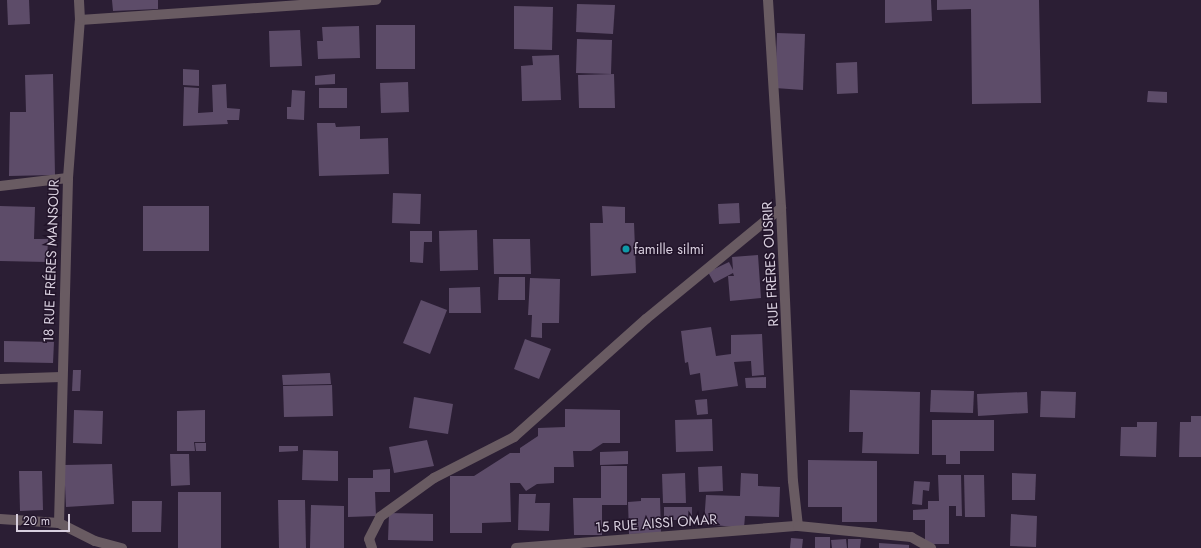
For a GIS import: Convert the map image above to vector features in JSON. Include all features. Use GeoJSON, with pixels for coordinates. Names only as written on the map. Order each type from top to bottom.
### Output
{"type":"FeatureCollection","features":[{"type":"Feature","properties":{"kind":"street","name":"18 RUE FRÉRES MANSOUR"},"geometry":{"type":"LineString","coordinates":[[59,523],[61,377],[68,178],[80,20],[79,0]]}},
{"type":"Feature","properties":{"kind":"street"},"geometry":{"type":"LineString","coordinates":[[80,20],[376,0]]}},
{"type":"Feature","properties":{"kind":"street","name":"RUE FRÈRES OUSRIR"},"geometry":{"type":"LineString","coordinates":[[768,0],[781,208],[793,481],[798,526]]}},
{"type":"Feature","properties":{"kind":"street"},"geometry":{"type":"LineString","coordinates":[[0,186],[68,178]]}},
{"type":"Feature","properties":{"kind":"street"},"geometry":{"type":"LineString","coordinates":[[372,548],[369,539],[380,517],[434,478],[514,437],[646,319],[781,208]]}},
{"type":"Feature","properties":{"kind":"street"},"geometry":{"type":"LineString","coordinates":[[0,379],[61,377]]}},
{"type":"Feature","properties":{"kind":"street"},"geometry":{"type":"LineString","coordinates":[[0,518],[59,523],[95,541],[122,548]]}},
{"type":"Feature","properties":{"kind":"street","name":"15 RUE AISSI OMAR"},"geometry":{"type":"LineString","coordinates":[[516,548],[798,526],[911,537],[931,548]]}},
{"type":"Feature","properties":{"kind":"building"},"geometry":{"type":"Polygon","coordinates":[[[7,0],[29,0],[30,24],[8,25],[7,0]]]}},
{"type":"Feature","properties":{"kind":"building"},"geometry":{"type":"Polygon","coordinates":[[[112,0],[158,0],[158,9],[113,11],[112,0]]]}},
{"type":"Feature","properties":{"kind":"building"},"geometry":{"type":"Polygon","coordinates":[[[885,0],[931,0],[932,21],[885,23],[885,0]]]}},
{"type":"Feature","properties":{"kind":"building"},"geometry":{"type":"Polygon","coordinates":[[[937,0],[1039,0],[1041,103],[972,104],[971,9],[937,10],[937,0]]]}},
{"type":"Feature","properties":{"kind":"building"},"geometry":{"type":"Polygon","coordinates":[[[577,4],[615,5],[613,34],[576,32],[577,4]]]}},
{"type":"Feature","properties":{"kind":"building"},"geometry":{"type":"Polygon","coordinates":[[[514,6],[553,7],[552,50],[514,49],[514,6]]]}},
{"type":"Feature","properties":{"kind":"building"},"geometry":{"type":"Polygon","coordinates":[[[376,25],[415,25],[415,69],[376,69],[376,25]]]}},
{"type":"Feature","properties":{"kind":"building"},"geometry":{"type":"Polygon","coordinates":[[[359,26],[360,58],[318,59],[317,41],[323,41],[322,27],[359,26]]]}},
{"type":"Feature","properties":{"kind":"building"},"geometry":{"type":"Polygon","coordinates":[[[300,30],[302,66],[270,67],[269,31],[300,30]]]}},
{"type":"Feature","properties":{"kind":"building"},"geometry":{"type":"Polygon","coordinates":[[[777,33],[805,34],[803,90],[775,88],[777,33]]]}},
{"type":"Feature","properties":{"kind":"building"},"geometry":{"type":"Polygon","coordinates":[[[577,39],[612,40],[611,74],[576,73],[577,39]]]}},
{"type":"Feature","properties":{"kind":"building"},"geometry":{"type":"Polygon","coordinates":[[[559,55],[561,100],[522,101],[521,66],[533,65],[532,56],[559,55]]]}},
{"type":"Feature","properties":{"kind":"building"},"geometry":{"type":"Polygon","coordinates":[[[857,62],[858,93],[837,94],[836,63],[857,62]]]}},
{"type":"Feature","properties":{"kind":"building"},"geometry":{"type":"Polygon","coordinates":[[[183,69],[199,70],[199,86],[183,85],[183,69]]]}},
{"type":"Feature","properties":{"kind":"building"},"geometry":{"type":"Polygon","coordinates":[[[53,74],[55,175],[9,176],[10,112],[26,112],[25,75],[53,74]]]}},
{"type":"Feature","properties":{"kind":"building"},"geometry":{"type":"Polygon","coordinates":[[[335,74],[335,84],[315,85],[315,76],[335,74]]]}},
{"type":"Feature","properties":{"kind":"building"},"geometry":{"type":"Polygon","coordinates":[[[614,74],[615,108],[579,108],[578,75],[614,74]]]}},
{"type":"Feature","properties":{"kind":"building"},"geometry":{"type":"Polygon","coordinates":[[[408,82],[409,112],[381,113],[380,83],[408,82]]]}},
{"type":"Feature","properties":{"kind":"building"},"geometry":{"type":"Polygon","coordinates":[[[226,84],[227,108],[240,109],[239,120],[227,120],[228,124],[183,126],[184,87],[199,88],[198,113],[213,112],[212,85],[226,84]]]}},
{"type":"Feature","properties":{"kind":"building"},"geometry":{"type":"Polygon","coordinates":[[[319,88],[347,88],[347,108],[319,108],[319,88]]]}},
{"type":"Feature","properties":{"kind":"building"},"geometry":{"type":"Polygon","coordinates":[[[292,90],[305,91],[304,120],[287,119],[287,107],[291,107],[292,90]]]}},
{"type":"Feature","properties":{"kind":"building"},"geometry":{"type":"Polygon","coordinates":[[[1148,91],[1167,92],[1167,103],[1147,102],[1148,91]]]}},
{"type":"Feature","properties":{"kind":"building"},"geometry":{"type":"Polygon","coordinates":[[[317,123],[335,123],[336,127],[360,126],[360,139],[388,138],[389,174],[319,176],[317,123]]]}},
{"type":"Feature","properties":{"kind":"building"},"geometry":{"type":"Polygon","coordinates":[[[393,193],[421,194],[420,224],[392,223],[393,193]]]}},
{"type":"Feature","properties":{"kind":"building"},"geometry":{"type":"Polygon","coordinates":[[[739,203],[740,223],[719,224],[718,204],[739,203]]]}},
{"type":"Feature","properties":{"kind":"building"},"geometry":{"type":"Polygon","coordinates":[[[0,206],[35,207],[34,239],[48,239],[47,262],[0,261],[0,206]]]}},
{"type":"Feature","properties":{"kind":"building"},"geometry":{"type":"Polygon","coordinates":[[[143,206],[209,206],[209,251],[143,251],[143,206]]]}},
{"type":"Feature","properties":{"kind":"building"},"geometry":{"type":"Polygon","coordinates":[[[602,206],[625,207],[625,223],[634,223],[636,273],[591,276],[590,223],[603,223],[602,206]]]}},
{"type":"Feature","properties":{"kind":"building"},"geometry":{"type":"Polygon","coordinates":[[[477,230],[478,270],[440,271],[439,231],[477,230]]]}},
{"type":"Feature","properties":{"kind":"building"},"geometry":{"type":"Polygon","coordinates":[[[410,231],[432,231],[432,242],[424,242],[423,263],[410,262],[410,231]]]}},
{"type":"Feature","properties":{"kind":"building"},"geometry":{"type":"Polygon","coordinates":[[[493,239],[530,239],[531,274],[494,274],[493,239]]]}},
{"type":"Feature","properties":{"kind":"building"},"geometry":{"type":"Polygon","coordinates":[[[758,255],[761,298],[730,301],[728,276],[734,276],[733,273],[714,283],[708,272],[729,262],[733,270],[732,257],[758,255]]]}},
{"type":"Feature","properties":{"kind":"building"},"geometry":{"type":"Polygon","coordinates":[[[499,277],[525,277],[525,300],[498,300],[499,277]]]}},
{"type":"Feature","properties":{"kind":"building"},"geometry":{"type":"Polygon","coordinates":[[[530,278],[560,279],[559,323],[542,323],[542,338],[531,337],[532,315],[528,315],[530,278]]]}},
{"type":"Feature","properties":{"kind":"building"},"geometry":{"type":"Polygon","coordinates":[[[480,287],[481,313],[449,313],[449,288],[480,287]]]}},
{"type":"Feature","properties":{"kind":"building"},"geometry":{"type":"Polygon","coordinates":[[[421,300],[447,310],[430,354],[403,343],[421,300]]]}},
{"type":"Feature","properties":{"kind":"building"},"geometry":{"type":"Polygon","coordinates":[[[711,327],[716,356],[731,354],[731,335],[762,334],[764,375],[752,376],[751,361],[734,362],[738,386],[702,391],[700,373],[690,375],[688,362],[685,363],[681,331],[711,327]]]}},
{"type":"Feature","properties":{"kind":"building"},"geometry":{"type":"Polygon","coordinates":[[[525,339],[551,349],[539,379],[514,369],[525,339]]]}},
{"type":"Feature","properties":{"kind":"building"},"geometry":{"type":"Polygon","coordinates":[[[4,341],[54,342],[53,363],[4,362],[4,341]]]}},
{"type":"Feature","properties":{"kind":"building"},"geometry":{"type":"Polygon","coordinates":[[[73,370],[81,370],[80,391],[72,391],[73,370]]]}},
{"type":"Feature","properties":{"kind":"building"},"geometry":{"type":"Polygon","coordinates":[[[330,373],[331,384],[283,385],[282,375],[330,373]]]}},
{"type":"Feature","properties":{"kind":"building"},"geometry":{"type":"Polygon","coordinates":[[[766,377],[766,388],[746,388],[745,378],[766,377]]]}},
{"type":"Feature","properties":{"kind":"building"},"geometry":{"type":"Polygon","coordinates":[[[332,385],[333,416],[284,417],[283,386],[332,385]]]}},
{"type":"Feature","properties":{"kind":"building"},"geometry":{"type":"Polygon","coordinates":[[[850,390],[920,392],[919,454],[862,453],[863,432],[849,432],[850,390]]]}},
{"type":"Feature","properties":{"kind":"building"},"geometry":{"type":"Polygon","coordinates":[[[931,390],[974,391],[973,413],[930,412],[931,390]]]}},
{"type":"Feature","properties":{"kind":"building"},"geometry":{"type":"Polygon","coordinates":[[[1041,391],[1076,392],[1075,418],[1040,417],[1041,391]]]}},
{"type":"Feature","properties":{"kind":"building"},"geometry":{"type":"Polygon","coordinates":[[[1027,392],[1028,413],[978,416],[977,394],[1027,392]]]}},
{"type":"Feature","properties":{"kind":"building"},"geometry":{"type":"Polygon","coordinates":[[[414,397],[453,404],[448,434],[409,428],[414,397]]]}},
{"type":"Feature","properties":{"kind":"building"},"geometry":{"type":"Polygon","coordinates":[[[707,399],[708,414],[697,415],[695,400],[707,399]]]}},
{"type":"Feature","properties":{"kind":"building"},"geometry":{"type":"Polygon","coordinates":[[[565,409],[620,410],[620,443],[603,443],[591,451],[573,451],[574,467],[554,467],[554,483],[537,484],[526,491],[520,483],[510,483],[511,522],[482,523],[482,533],[450,533],[450,476],[474,476],[510,453],[520,453],[520,448],[538,436],[538,428],[565,427],[565,409]]]}},
{"type":"Feature","properties":{"kind":"building"},"geometry":{"type":"Polygon","coordinates":[[[74,410],[103,411],[102,444],[73,443],[74,410]]]}},
{"type":"Feature","properties":{"kind":"building"},"geometry":{"type":"Polygon","coordinates":[[[205,410],[205,442],[194,442],[195,451],[177,451],[177,411],[205,410]]]}},
{"type":"Feature","properties":{"kind":"building"},"geometry":{"type":"Polygon","coordinates":[[[1191,416],[1201,416],[1201,457],[1179,457],[1180,422],[1191,422],[1191,416]]]}},
{"type":"Feature","properties":{"kind":"building"},"geometry":{"type":"Polygon","coordinates":[[[712,419],[713,451],[676,452],[675,420],[712,419]]]}},
{"type":"Feature","properties":{"kind":"building"},"geometry":{"type":"Polygon","coordinates":[[[932,420],[994,420],[994,451],[960,451],[960,464],[946,464],[946,455],[932,455],[932,420]]]}},
{"type":"Feature","properties":{"kind":"building"},"geometry":{"type":"Polygon","coordinates":[[[1137,422],[1157,422],[1156,457],[1120,456],[1121,427],[1137,427],[1137,422]]]}},
{"type":"Feature","properties":{"kind":"building"},"geometry":{"type":"Polygon","coordinates":[[[427,440],[434,466],[394,473],[389,447],[427,440]]]}},
{"type":"Feature","properties":{"kind":"building"},"geometry":{"type":"Polygon","coordinates":[[[195,443],[206,443],[206,451],[196,451],[195,443]]]}},
{"type":"Feature","properties":{"kind":"building"},"geometry":{"type":"Polygon","coordinates":[[[279,446],[298,446],[298,451],[279,452],[279,446]]]}},
{"type":"Feature","properties":{"kind":"building"},"geometry":{"type":"Polygon","coordinates":[[[303,450],[338,451],[338,481],[302,480],[303,450]]]}},
{"type":"Feature","properties":{"kind":"building"},"geometry":{"type":"Polygon","coordinates":[[[628,451],[628,464],[600,465],[600,452],[628,451]]]}},
{"type":"Feature","properties":{"kind":"building"},"geometry":{"type":"Polygon","coordinates":[[[170,454],[189,454],[190,485],[171,486],[170,454]]]}},
{"type":"Feature","properties":{"kind":"building"},"geometry":{"type":"Polygon","coordinates":[[[808,460],[877,461],[877,522],[842,522],[842,507],[808,507],[808,460]]]}},
{"type":"Feature","properties":{"kind":"building"},"geometry":{"type":"Polygon","coordinates":[[[112,464],[114,504],[66,507],[64,465],[112,464]]]}},
{"type":"Feature","properties":{"kind":"building"},"geometry":{"type":"Polygon","coordinates":[[[601,466],[627,466],[627,505],[602,505],[602,535],[574,535],[573,498],[601,498],[601,466]]]}},
{"type":"Feature","properties":{"kind":"building"},"geometry":{"type":"Polygon","coordinates":[[[722,466],[723,491],[699,492],[698,467],[722,466]]]}},
{"type":"Feature","properties":{"kind":"building"},"geometry":{"type":"Polygon","coordinates":[[[390,469],[390,492],[375,492],[376,516],[348,517],[348,478],[373,478],[373,470],[390,469]]]}},
{"type":"Feature","properties":{"kind":"building"},"geometry":{"type":"Polygon","coordinates":[[[19,471],[42,471],[43,510],[20,511],[19,471]]]}},
{"type":"Feature","properties":{"kind":"building"},"geometry":{"type":"Polygon","coordinates":[[[685,473],[686,503],[663,503],[662,474],[685,473]]]}},
{"type":"Feature","properties":{"kind":"building"},"geometry":{"type":"Polygon","coordinates":[[[741,473],[758,474],[758,486],[780,487],[779,517],[745,516],[744,528],[704,524],[706,495],[740,496],[741,473]]]}},
{"type":"Feature","properties":{"kind":"building"},"geometry":{"type":"Polygon","coordinates":[[[1012,473],[1036,474],[1035,500],[1012,500],[1012,473]]]}},
{"type":"Feature","properties":{"kind":"building"},"geometry":{"type":"Polygon","coordinates":[[[938,475],[961,475],[962,516],[956,516],[956,506],[949,506],[949,544],[925,544],[925,520],[913,520],[913,510],[928,509],[928,501],[939,501],[938,475]]]}},
{"type":"Feature","properties":{"kind":"building"},"geometry":{"type":"Polygon","coordinates":[[[964,475],[984,475],[985,517],[965,517],[964,475]]]}},
{"type":"Feature","properties":{"kind":"building"},"geometry":{"type":"Polygon","coordinates":[[[914,481],[930,482],[929,491],[923,490],[922,505],[912,504],[914,481]]]}},
{"type":"Feature","properties":{"kind":"building"},"geometry":{"type":"Polygon","coordinates":[[[178,492],[221,492],[221,548],[178,548],[178,492]]]}},
{"type":"Feature","properties":{"kind":"building"},"geometry":{"type":"Polygon","coordinates":[[[519,494],[536,494],[535,503],[550,503],[549,531],[518,530],[519,494]]]}},
{"type":"Feature","properties":{"kind":"building"},"geometry":{"type":"Polygon","coordinates":[[[641,498],[660,498],[661,533],[629,534],[628,502],[641,501],[641,498]]]}},
{"type":"Feature","properties":{"kind":"building"},"geometry":{"type":"Polygon","coordinates":[[[278,500],[305,500],[306,548],[279,548],[278,500]]]}},
{"type":"Feature","properties":{"kind":"building"},"geometry":{"type":"Polygon","coordinates":[[[132,501],[162,501],[161,532],[132,532],[132,501]]]}},
{"type":"Feature","properties":{"kind":"building"},"geometry":{"type":"Polygon","coordinates":[[[311,505],[344,506],[344,548],[310,548],[311,505]]]}},
{"type":"Feature","properties":{"kind":"building"},"geometry":{"type":"Polygon","coordinates":[[[664,507],[692,507],[692,520],[664,520],[664,507]]]}},
{"type":"Feature","properties":{"kind":"building"},"geometry":{"type":"Polygon","coordinates":[[[389,513],[433,514],[433,541],[388,540],[389,513]]]}},
{"type":"Feature","properties":{"kind":"building"},"geometry":{"type":"Polygon","coordinates":[[[1011,514],[1037,516],[1036,547],[1010,546],[1011,514]]]}},
{"type":"Feature","properties":{"kind":"building"},"geometry":{"type":"Polygon","coordinates":[[[815,537],[830,537],[830,548],[815,548],[815,537]]]}},
{"type":"Feature","properties":{"kind":"building"},"geometry":{"type":"Polygon","coordinates":[[[791,538],[803,539],[802,548],[790,548],[791,538]]]}},
{"type":"Feature","properties":{"kind":"building"},"geometry":{"type":"Polygon","coordinates":[[[846,539],[847,548],[832,548],[831,540],[846,539]]]}},
{"type":"Feature","properties":{"kind":"building"},"geometry":{"type":"Polygon","coordinates":[[[848,539],[861,539],[860,548],[848,548],[848,539]]]}},
{"type":"Feature","properties":{"kind":"building"},"geometry":{"type":"Polygon","coordinates":[[[879,543],[909,545],[909,548],[879,548],[879,543]]]}},
{"type":"Feature","properties":{"kind":"place","name":"famille silmi"},"geometry":{"type":"Point","coordinates":[626,249]}}]}
